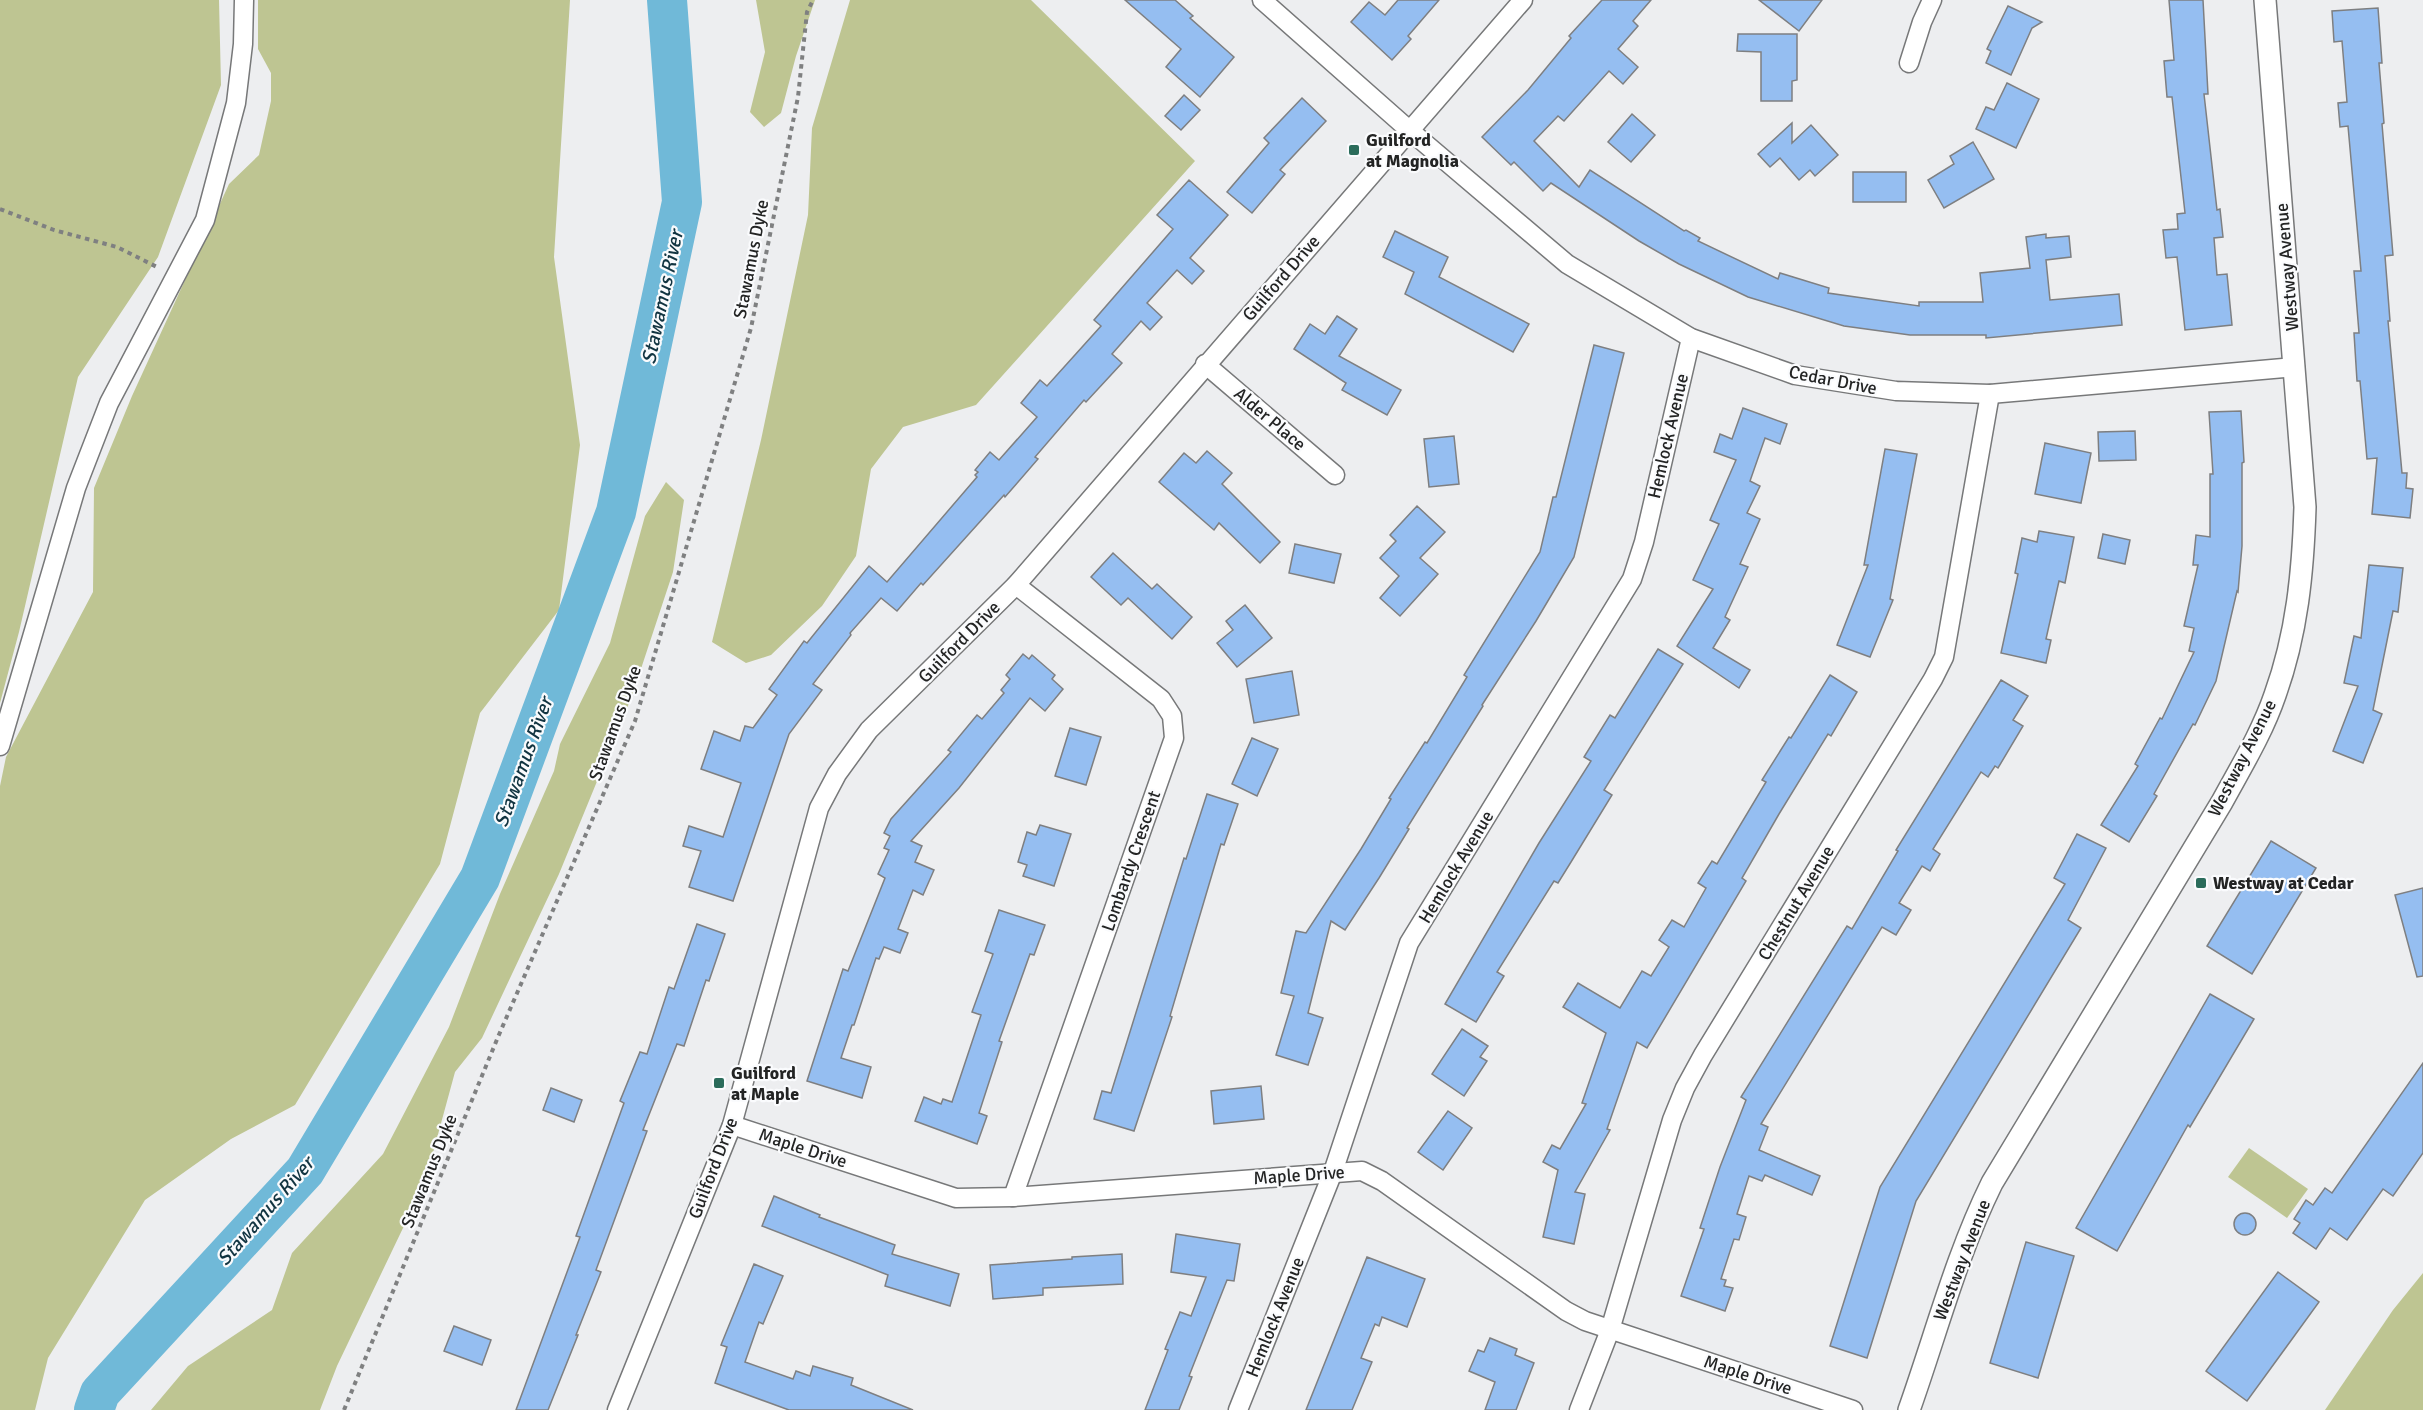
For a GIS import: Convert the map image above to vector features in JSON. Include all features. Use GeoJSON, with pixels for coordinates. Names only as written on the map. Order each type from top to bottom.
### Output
{"type":"FeatureCollection","features":[{"type":"Feature","properties":{"kind":"street"},"geometry":{"type":"LineString","coordinates":[[0,746],[75,488],[109,403],[205,220],[222,162],[237,92],[243,44],[244,0]]}},
{"type":"Feature","properties":{"kind":"street","name":"Cedar Drive"},"geometry":{"type":"LineString","coordinates":[[1262,0],[1408,129],[1567,264],[1691,338],[1795,375],[1896,392],[1990,394],[2295,367]]}},
{"type":"Feature","properties":{"kind":"street","name":"Guilford Drive"},"geometry":{"type":"LineString","coordinates":[[617,1410],[732,1125],[819,808],[837,774],[869,730],[1016,585],[1408,129],[1523,0]]}},
{"type":"Feature","properties":{"kind":"street"},"geometry":{"type":"LineString","coordinates":[[1909,63],[1922,22],[1932,0]]}},
{"type":"Feature","properties":{"kind":"street","name":"Westway Avenue"},"geometry":{"type":"LineString","coordinates":[[1909,1410],[1955,1270],[1973,1221],[1992,1183],[2222,802],[2255,743],[2275,697],[2289,651],[2303,562],[2305,507],[2265,0]]}},
{"type":"Feature","properties":{"kind":"street","name":"Hemlock Avenue"},"geometry":{"type":"LineString","coordinates":[[1238,1410],[1333,1172],[1409,943],[1632,579],[1644,542],[1691,338]]}},
{"type":"Feature","properties":{"kind":"street","name":"Alder Place"},"geometry":{"type":"LineString","coordinates":[[1205,364],[1335,475]]}},
{"type":"Feature","properties":{"kind":"street","name":"Chestnut Avenue"},"geometry":{"type":"LineString","coordinates":[[1579,1410],[1610,1330],[1672,1120],[1685,1088],[1933,679],[1944,657],[1990,394]]}},
{"type":"Feature","properties":{"kind":"street","name":"Lombardy Crescent"},"geometry":{"type":"LineString","coordinates":[[1013,1197],[1174,738],[1172,716],[1161,699],[1016,585]]}},
{"type":"Feature","properties":{"kind":"street","name":"Maple Drive"},"geometry":{"type":"LineString","coordinates":[[732,1125],[956,1198],[1013,1197],[1362,1171],[1382,1181],[1566,1311],[1610,1330],[1853,1410]]}},
{"type":"Feature","properties":{"kind":"path","name":"Stawamus Dyke"},"geometry":{"type":"LineString","coordinates":[[344,1410],[498,1037],[635,721],[751,328],[798,97],[807,12],[813,0]]}},
{"type":"Feature","properties":{"kind":"path"},"geometry":{"type":"LineString","coordinates":[[0,209],[54,230],[117,247],[175,276]]}},
{"type":"Feature","properties":{"kind":"green space"},"geometry":{"type":"Polygon","coordinates":[[[0,0],[219,0],[221,85],[158,257],[78,377],[19,632],[0,703],[0,0]]]}},
{"type":"Feature","properties":{"kind":"green space"},"geometry":{"type":"Polygon","coordinates":[[[258,0],[570,0],[554,257],[580,445],[559,610],[480,713],[440,864],[295,1105],[231,1139],[145,1200],[48,1358],[35,1410],[0,1410],[0,786],[6,757],[93,592],[94,488],[132,396],[229,184],[259,155],[271,101],[271,73],[258,49],[258,0]]]}},
{"type":"Feature","properties":{"kind":"green space"},"geometry":{"type":"Polygon","coordinates":[[[756,0],[815,0],[796,56],[781,113],[764,127],[750,112],[765,52],[756,0]]]}},
{"type":"Feature","properties":{"kind":"green space"},"geometry":{"type":"Polygon","coordinates":[[[850,0],[1031,0],[1195,161],[976,405],[903,427],[871,469],[856,556],[822,606],[771,655],[746,663],[712,642],[761,440],[808,215],[812,128],[850,0]]]}},
{"type":"Feature","properties":{"kind":"green space"},"geometry":{"type":"Polygon","coordinates":[[[666,482],[684,500],[673,572],[632,696],[559,874],[482,1038],[455,1072],[425,1182],[337,1366],[320,1410],[151,1410],[188,1366],[272,1310],[292,1253],[383,1154],[449,1027],[500,894],[554,771],[560,744],[610,643],[645,516],[666,482]]]}},
{"type":"Feature","properties":{"kind":"green space"},"geometry":{"type":"Polygon","coordinates":[[[2249,1148],[2308,1189],[2287,1218],[2228,1177],[2249,1148]]]}},
{"type":"Feature","properties":{"kind":"green space"},"geometry":{"type":"Polygon","coordinates":[[[2423,1273],[2423,1410],[2325,1410],[2393,1310],[2423,1273]]]}},
{"type":"Feature","properties":{"kind":"building"},"geometry":{"type":"Polygon","coordinates":[[[1125,0],[1175,0],[1193,16],[1190,18],[1234,57],[1200,97],[1166,67],[1181,49],[1125,0]]]}},
{"type":"Feature","properties":{"kind":"building"},"geometry":{"type":"Polygon","coordinates":[[[1398,0],[1439,0],[1408,36],[1411,39],[1392,60],[1351,22],[1369,2],[1385,15],[1398,0]]]}},
{"type":"Feature","properties":{"kind":"building"},"geometry":{"type":"Polygon","coordinates":[[[1602,0],[1651,0],[1633,21],[1638,26],[1618,49],[1638,67],[1623,84],[1609,71],[1564,121],[1558,116],[1534,141],[1579,187],[1590,170],[1684,231],[1700,238],[1698,241],[1778,279],[1780,273],[1829,288],[1828,293],[1919,306],[1919,302],[1983,302],[1980,273],[2030,268],[2026,237],[2046,234],[2046,238],[2069,236],[2071,257],[2046,260],[2050,300],[2119,294],[2122,325],[1986,338],[1986,335],[1910,335],[1844,326],[1748,297],[1679,264],[1639,241],[1551,183],[1543,191],[1514,162],[1511,165],[1482,137],[1528,90],[1571,38],[1569,36],[1602,0]]]}},
{"type":"Feature","properties":{"kind":"building"},"geometry":{"type":"Polygon","coordinates":[[[1759,0],[1822,0],[1799,31],[1759,0]]]}},
{"type":"Feature","properties":{"kind":"building"},"geometry":{"type":"Polygon","coordinates":[[[2169,0],[2203,0],[2208,94],[2204,94],[2217,210],[2220,209],[2223,237],[2214,238],[2217,275],[2227,274],[2232,325],[2185,330],[2177,257],[2166,258],[2163,230],[2178,229],[2177,214],[2185,213],[2172,97],[2167,97],[2164,61],[2174,60],[2169,0]]]}},
{"type":"Feature","properties":{"kind":"building"},"geometry":{"type":"Polygon","coordinates":[[[2008,6],[2042,22],[2032,28],[2011,75],[1986,63],[1991,51],[1987,49],[2008,6]]]}},
{"type":"Feature","properties":{"kind":"building"},"geometry":{"type":"Polygon","coordinates":[[[2378,8],[2382,63],[2379,63],[2384,123],[2382,124],[2393,255],[2385,256],[2390,321],[2388,321],[2402,473],[2407,473],[2406,488],[2413,489],[2410,518],[2372,514],[2377,458],[2367,459],[2360,381],[2357,381],[2354,333],[2359,333],[2354,271],[2361,271],[2348,126],[2340,127],[2338,103],[2347,102],[2342,41],[2334,42],[2332,11],[2378,8]]]}},
{"type":"Feature","properties":{"kind":"building"},"geometry":{"type":"Polygon","coordinates":[[[1738,34],[1797,34],[1797,80],[1792,81],[1792,101],[1761,101],[1761,52],[1737,51],[1738,34]]]}},
{"type":"Feature","properties":{"kind":"building"},"geometry":{"type":"Polygon","coordinates":[[[2007,83],[2039,99],[2016,148],[1976,129],[1986,107],[1994,110],[2007,83]]]}},
{"type":"Feature","properties":{"kind":"building"},"geometry":{"type":"Polygon","coordinates":[[[1184,95],[1200,110],[1181,130],[1165,116],[1184,95]]]}},
{"type":"Feature","properties":{"kind":"building"},"geometry":{"type":"Polygon","coordinates":[[[1302,98],[1326,121],[1280,170],[1285,174],[1252,213],[1227,192],[1269,143],[1264,138],[1302,98]]]}},
{"type":"Feature","properties":{"kind":"building"},"geometry":{"type":"Polygon","coordinates":[[[1632,114],[1655,135],[1631,162],[1608,142],[1632,114]]]}},
{"type":"Feature","properties":{"kind":"building"},"geometry":{"type":"Polygon","coordinates":[[[1792,123],[1792,143],[1811,125],[1838,155],[1815,176],[1810,170],[1799,180],[1780,158],[1770,167],[1758,154],[1792,123]]]}},
{"type":"Feature","properties":{"kind":"building"},"geometry":{"type":"Polygon","coordinates":[[[1973,142],[1994,179],[1944,208],[1928,180],[1954,164],[1950,156],[1973,142]]]}},
{"type":"Feature","properties":{"kind":"building"},"geometry":{"type":"Polygon","coordinates":[[[1853,172],[1906,172],[1906,202],[1853,202],[1853,172]]]}},
{"type":"Feature","properties":{"kind":"building"},"geometry":{"type":"Polygon","coordinates":[[[1189,180],[1228,215],[1190,258],[1204,271],[1192,284],[1177,270],[1147,303],[1162,317],[1150,330],[1141,321],[1112,354],[1122,363],[1086,402],[1084,400],[1035,457],[1038,459],[1005,497],[1004,495],[897,611],[881,598],[850,633],[851,635],[813,684],[822,690],[789,734],[733,901],[689,887],[701,851],[683,846],[689,826],[723,837],[741,783],[701,769],[714,731],[740,741],[745,726],[753,728],[777,695],[769,689],[804,641],[807,643],[869,566],[887,582],[977,477],[975,475],[978,472],[975,470],[990,452],[999,460],[1037,417],[1021,403],[1040,380],[1047,386],[1101,326],[1094,320],[1173,229],[1157,215],[1189,180]]]}},
{"type":"Feature","properties":{"kind":"building"},"geometry":{"type":"Polygon","coordinates":[[[1395,231],[1448,257],[1439,277],[1529,324],[1513,352],[1405,294],[1414,272],[1383,257],[1395,231]]]}},
{"type":"Feature","properties":{"kind":"building"},"geometry":{"type":"Polygon","coordinates":[[[1337,316],[1357,329],[1339,356],[1401,390],[1387,415],[1342,390],[1346,383],[1294,349],[1310,324],[1325,334],[1337,316]]]}},
{"type":"Feature","properties":{"kind":"building"},"geometry":{"type":"Polygon","coordinates":[[[1594,345],[1624,353],[1574,557],[1345,930],[1331,921],[1308,1013],[1323,1018],[1308,1065],[1276,1055],[1294,996],[1281,993],[1296,931],[1306,933],[1361,849],[1391,799],[1389,798],[1425,742],[1427,743],[1467,677],[1464,675],[1540,552],[1594,345]]]}},
{"type":"Feature","properties":{"kind":"building"},"geometry":{"type":"Polygon","coordinates":[[[1743,408],[1787,424],[1780,444],[1765,438],[1750,481],[1760,486],[1747,513],[1760,519],[1740,564],[1748,567],[1725,617],[1730,620],[1713,648],[1750,670],[1739,688],[1677,646],[1713,589],[1693,580],[1719,524],[1710,520],[1736,460],[1714,452],[1720,434],[1732,439],[1743,408]]]}},
{"type":"Feature","properties":{"kind":"building"},"geometry":{"type":"Polygon","coordinates":[[[2241,411],[2244,462],[2242,463],[2242,546],[2238,592],[2216,681],[2195,725],[2193,724],[2154,794],[2157,796],[2129,842],[2101,825],[2138,766],[2135,764],[2160,718],[2162,719],[2194,652],[2189,651],[2194,628],[2184,626],[2198,565],[2193,565],[2196,535],[2210,537],[2210,474],[2213,474],[2209,412],[2241,411]]]}},
{"type":"Feature","properties":{"kind":"building"},"geometry":{"type":"Polygon","coordinates":[[[2135,431],[2136,460],[2099,461],[2098,432],[2135,431]]]}},
{"type":"Feature","properties":{"kind":"building"},"geometry":{"type":"Polygon","coordinates":[[[1454,436],[1459,484],[1429,487],[1424,439],[1454,436]]]}},
{"type":"Feature","properties":{"kind":"building"},"geometry":{"type":"Polygon","coordinates":[[[2045,443],[2091,453],[2081,503],[2035,494],[2045,443]]]}},
{"type":"Feature","properties":{"kind":"building"},"geometry":{"type":"Polygon","coordinates":[[[1885,449],[1917,454],[1890,599],[1893,600],[1870,657],[1837,645],[1868,565],[1864,565],[1885,449]]]}},
{"type":"Feature","properties":{"kind":"building"},"geometry":{"type":"Polygon","coordinates":[[[1207,451],[1232,473],[1222,484],[1280,542],[1260,563],[1219,523],[1214,530],[1159,482],[1184,453],[1196,463],[1207,451]]]}},
{"type":"Feature","properties":{"kind":"building"},"geometry":{"type":"Polygon","coordinates":[[[1417,506],[1445,532],[1420,558],[1438,574],[1400,616],[1380,598],[1399,576],[1380,558],[1396,541],[1390,535],[1417,506]]]}},
{"type":"Feature","properties":{"kind":"building"},"geometry":{"type":"Polygon","coordinates":[[[2039,531],[2074,537],[2065,583],[2059,581],[2046,639],[2051,640],[2046,663],[2001,653],[2018,574],[2015,573],[2022,538],[2037,542],[2039,531]]]}},
{"type":"Feature","properties":{"kind":"building"},"geometry":{"type":"Polygon","coordinates":[[[2103,534],[2130,540],[2125,564],[2098,558],[2103,534]]]}},
{"type":"Feature","properties":{"kind":"building"},"geometry":{"type":"Polygon","coordinates":[[[1295,544],[1341,554],[1334,583],[1289,573],[1295,544]]]}},
{"type":"Feature","properties":{"kind":"building"},"geometry":{"type":"Polygon","coordinates":[[[1113,553],[1152,589],[1157,584],[1192,617],[1172,639],[1128,598],[1121,605],[1091,577],[1113,553]]]}},
{"type":"Feature","properties":{"kind":"building"},"geometry":{"type":"Polygon","coordinates":[[[2369,565],[2403,568],[2398,612],[2393,611],[2373,710],[2382,714],[2363,763],[2333,751],[2358,686],[2344,683],[2354,636],[2361,638],[2369,565]]]}},
{"type":"Feature","properties":{"kind":"building"},"geometry":{"type":"Polygon","coordinates":[[[1245,605],[1272,638],[1237,667],[1217,643],[1233,630],[1226,621],[1245,605]]]}},
{"type":"Feature","properties":{"kind":"building"},"geometry":{"type":"Polygon","coordinates":[[[1658,649],[1683,664],[1604,790],[1612,795],[1558,883],[1554,881],[1497,972],[1504,976],[1476,1022],[1445,1004],[1539,843],[1591,761],[1584,757],[1610,715],[1615,718],[1658,649]]]}},
{"type":"Feature","properties":{"kind":"building"},"geometry":{"type":"Polygon","coordinates":[[[1023,654],[1029,659],[1032,655],[1055,675],[1052,679],[1063,689],[1045,711],[1030,698],[959,788],[911,841],[922,846],[915,862],[934,870],[923,895],[913,890],[898,929],[908,933],[900,953],[884,947],[879,959],[876,958],[841,1058],[871,1067],[862,1098],[807,1081],[843,969],[848,971],[885,878],[878,874],[889,850],[884,848],[890,836],[884,833],[891,819],[951,752],[948,750],[977,715],[982,719],[1004,693],[1001,690],[1010,679],[1006,675],[1023,654]]]}},
{"type":"Feature","properties":{"kind":"building"},"geometry":{"type":"Polygon","coordinates":[[[1292,671],[1299,715],[1254,723],[1246,679],[1292,671]]]}},
{"type":"Feature","properties":{"kind":"building"},"geometry":{"type":"Polygon","coordinates":[[[1830,675],[1857,692],[1831,736],[1828,734],[1779,814],[1742,878],[1746,881],[1647,1048],[1637,1042],[1607,1129],[1610,1130],[1575,1192],[1585,1194],[1574,1244],[1543,1237],[1558,1170],[1543,1162],[1552,1145],[1560,1149],[1586,1104],[1582,1103],[1606,1033],[1563,1007],[1578,983],[1620,1008],[1642,971],[1651,976],[1669,947],[1659,940],[1672,920],[1684,927],[1706,888],[1698,883],[1712,861],[1717,864],[1766,782],[1762,780],[1830,675]]]}},
{"type":"Feature","properties":{"kind":"building"},"geometry":{"type":"Polygon","coordinates":[[[2001,680],[2028,696],[2013,720],[2023,726],[1998,768],[1995,766],[1988,777],[1981,772],[1933,849],[1940,854],[1930,871],[1922,866],[1899,903],[1911,910],[1896,935],[1882,927],[1761,1124],[1768,1127],[1759,1150],[1820,1176],[1812,1195],[1765,1175],[1762,1181],[1749,1176],[1737,1214],[1746,1217],[1739,1240],[1734,1239],[1721,1279],[1726,1280],[1724,1286],[1733,1288],[1725,1311],[1681,1296],[1704,1229],[1700,1228],[1720,1167],[1746,1100],[1741,1097],[1847,926],[1852,929],[1898,851],[1896,850],[2001,680]]]}},
{"type":"Feature","properties":{"kind":"building"},"geometry":{"type":"Polygon","coordinates":[[[1070,728],[1101,737],[1086,785],[1055,776],[1070,728]]]}},
{"type":"Feature","properties":{"kind":"building"},"geometry":{"type":"Polygon","coordinates":[[[1252,738],[1278,749],[1257,796],[1232,784],[1252,738]]]}},
{"type":"Feature","properties":{"kind":"building"},"geometry":{"type":"Polygon","coordinates":[[[1207,794],[1238,804],[1224,845],[1221,844],[1170,1016],[1172,1017],[1134,1131],[1094,1119],[1102,1091],[1111,1093],[1184,858],[1186,859],[1207,794]]]}},
{"type":"Feature","properties":{"kind":"building"},"geometry":{"type":"Polygon","coordinates":[[[1040,825],[1071,834],[1054,886],[1023,876],[1027,865],[1018,862],[1027,832],[1036,835],[1040,825]]]}},
{"type":"Feature","properties":{"kind":"building"},"geometry":{"type":"Polygon","coordinates":[[[2077,834],[2106,848],[2068,920],[2081,928],[1916,1201],[1867,1358],[1830,1346],[1880,1187],[2065,884],[2054,878],[2077,834]]]}},
{"type":"Feature","properties":{"kind":"building"},"geometry":{"type":"Polygon","coordinates":[[[2271,841],[2316,868],[2252,974],[2207,946],[2271,841]]]}},
{"type":"Feature","properties":{"kind":"building"},"geometry":{"type":"Polygon","coordinates":[[[2423,888],[2423,976],[2417,977],[2395,895],[2423,888]]]}},
{"type":"Feature","properties":{"kind":"building"},"geometry":{"type":"Polygon","coordinates":[[[999,910],[1045,925],[1034,955],[1030,954],[999,1041],[1002,1042],[979,1113],[987,1116],[977,1144],[915,1121],[924,1097],[941,1104],[943,1099],[952,1102],[981,1015],[972,1012],[993,954],[985,951],[999,910]]]}},
{"type":"Feature","properties":{"kind":"building"},"geometry":{"type":"Polygon","coordinates":[[[697,924],[725,934],[709,981],[706,980],[684,1046],[677,1044],[643,1130],[647,1131],[596,1270],[601,1272],[576,1335],[578,1335],[548,1410],[516,1410],[580,1237],[576,1236],[624,1103],[620,1101],[640,1052],[647,1054],[669,987],[674,989],[697,924]]]}},
{"type":"Feature","properties":{"kind":"building"},"geometry":{"type":"Polygon","coordinates":[[[2210,994],[2254,1019],[2190,1127],[2188,1125],[2117,1251],[2076,1228],[2210,994]]]}},
{"type":"Feature","properties":{"kind":"building"},"geometry":{"type":"Polygon","coordinates":[[[1462,1029],[1488,1046],[1480,1057],[1487,1061],[1464,1096],[1432,1074],[1462,1029]]]}},
{"type":"Feature","properties":{"kind":"building"},"geometry":{"type":"Polygon","coordinates":[[[2423,1063],[2423,1153],[2393,1196],[2383,1189],[2347,1240],[2330,1228],[2316,1249],[2293,1233],[2300,1223],[2294,1219],[2306,1200],[2313,1205],[2325,1188],[2332,1193],[2423,1063]]]}},
{"type":"Feature","properties":{"kind":"building"},"geometry":{"type":"Polygon","coordinates":[[[1261,1086],[1264,1119],[1214,1124],[1211,1091],[1261,1086]]]}},
{"type":"Feature","properties":{"kind":"building"},"geometry":{"type":"Polygon","coordinates":[[[551,1088],[582,1100],[574,1122],[543,1110],[551,1088]]]}},
{"type":"Feature","properties":{"kind":"building"},"geometry":{"type":"Polygon","coordinates":[[[1448,1111],[1472,1128],[1443,1170],[1418,1152],[1448,1111]]]}},
{"type":"Feature","properties":{"kind":"building"},"geometry":{"type":"Polygon","coordinates":[[[774,1196],[820,1215],[819,1217],[895,1245],[892,1254],[959,1274],[950,1306],[885,1286],[888,1275],[762,1226],[774,1196]]]}},
{"type":"Feature","properties":{"kind":"building"},"geometry":{"type":"Polygon","coordinates":[[[2245,1213],[2253,1216],[2256,1224],[2253,1232],[2245,1235],[2237,1232],[2234,1224],[2237,1216],[2245,1213]]]}},
{"type":"Feature","properties":{"kind":"building"},"geometry":{"type":"Polygon","coordinates":[[[1176,1234],[1240,1244],[1234,1281],[1227,1280],[1189,1376],[1192,1377],[1179,1410],[1145,1410],[1180,1312],[1191,1316],[1206,1277],[1171,1272],[1176,1234]]]}},
{"type":"Feature","properties":{"kind":"building"},"geometry":{"type":"Polygon","coordinates":[[[2026,1242],[2074,1256],[2038,1378],[1990,1363],[2026,1242]]]}},
{"type":"Feature","properties":{"kind":"building"},"geometry":{"type":"Polygon","coordinates":[[[1122,1254],[1123,1284],[1043,1288],[1043,1295],[993,1299],[990,1265],[1122,1254]]]}},
{"type":"Feature","properties":{"kind":"building"},"geometry":{"type":"Polygon","coordinates":[[[1367,1257],[1425,1279],[1407,1327],[1382,1317],[1379,1326],[1375,1324],[1361,1358],[1372,1362],[1352,1410],[1306,1410],[1367,1257]]]}},
{"type":"Feature","properties":{"kind":"building"},"geometry":{"type":"Polygon","coordinates":[[[754,1264],[783,1276],[763,1324],[759,1322],[745,1362],[793,1379],[796,1371],[810,1376],[813,1366],[853,1378],[851,1385],[913,1410],[789,1410],[715,1383],[727,1347],[721,1345],[754,1264]]]}},
{"type":"Feature","properties":{"kind":"building"},"geometry":{"type":"Polygon","coordinates":[[[2278,1272],[2319,1302],[2247,1401],[2206,1371],[2278,1272]]]}},
{"type":"Feature","properties":{"kind":"building"},"geometry":{"type":"Polygon","coordinates":[[[454,1326],[491,1340],[482,1365],[444,1351],[454,1326]]]}},
{"type":"Feature","properties":{"kind":"building"},"geometry":{"type":"Polygon","coordinates":[[[1490,1338],[1517,1349],[1515,1355],[1534,1363],[1516,1410],[1485,1410],[1495,1382],[1469,1371],[1478,1350],[1484,1352],[1490,1338]]]}},
{"type":"Feature","properties":{"kind":"waterway","name":"Stawamus River"},"geometry":{"type":"LineString","coordinates":[[94,1410],[100,1393],[305,1171],[480,878],[616,512],[682,202],[667,0]]}},
{"type":"Feature","properties":{"kind":"place","name":"Guilford at Magnolia"},"geometry":{"type":"Point","coordinates":[1354,150]}},
{"type":"Feature","properties":{"kind":"place","name":"Westway at Cedar"},"geometry":{"type":"Point","coordinates":[2201,883]}},
{"type":"Feature","properties":{"kind":"place","name":"Guilford at Maple"},"geometry":{"type":"Point","coordinates":[719,1083]}}]}
